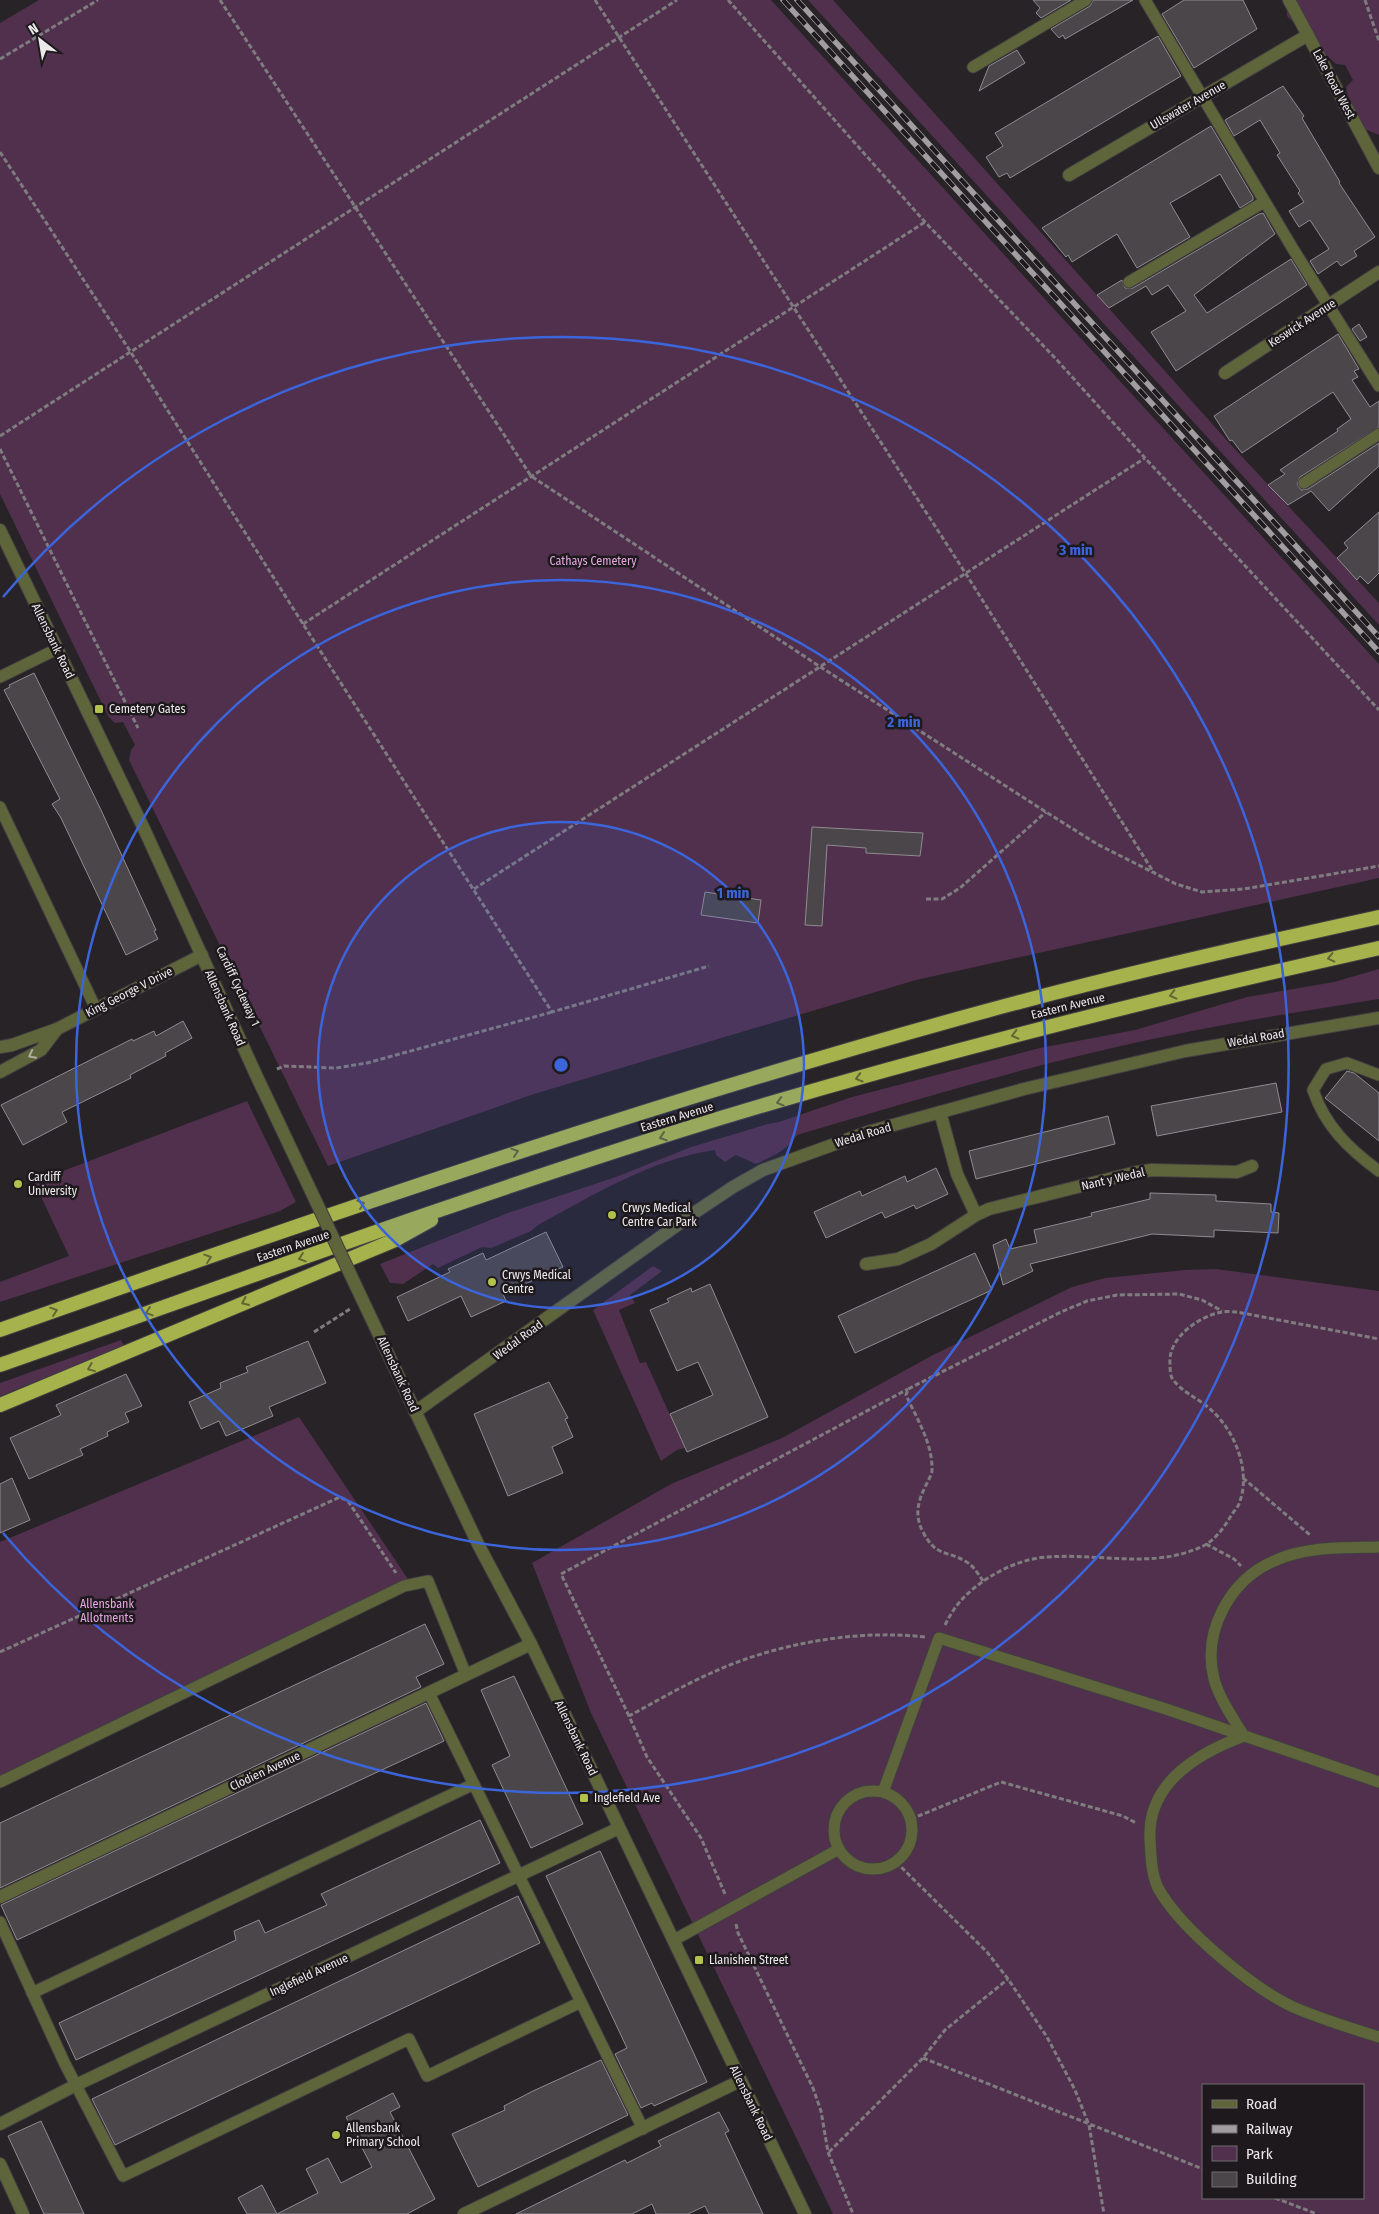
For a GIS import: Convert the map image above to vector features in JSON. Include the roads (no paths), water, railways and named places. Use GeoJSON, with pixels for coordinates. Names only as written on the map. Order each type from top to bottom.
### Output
{"type":"FeatureCollection","features":[{"type":"Feature","properties":{"kind":"highway","name":"Eastern Avenue"},"geometry":{"type":"LineString","coordinates":[[3,1329],[433,1179],[681,1099],[959,1018],[1222,952],[1379,917]]}},
{"type":"Feature","properties":{"kind":"highway","name":"Eastern Avenue"},"geometry":{"type":"LineString","coordinates":[[0,1365],[464,1201],[688,1128],[968,1046],[1223,983],[1379,948]]}},
{"type":"Feature","properties":{"kind":"highway"},"geometry":{"type":"LineString","coordinates":[[0,1405],[395,1240],[464,1201]]}},
{"type":"Feature","properties":{"kind":"street","name":"Lake Road West"},"geometry":{"type":"LineString","coordinates":[[1289,0],[1379,168]]}},
{"type":"Feature","properties":{"kind":"street","name":"Ullswater Avenue"},"geometry":{"type":"LineString","coordinates":[[1069,175],[1308,35]]}},
{"type":"Feature","properties":{"kind":"street","name":"Keswick Avenue"},"geometry":{"type":"LineString","coordinates":[[1226,373],[1379,272]]}},
{"type":"Feature","properties":{"kind":"street","name":"Allensbank Road"},"geometry":{"type":"LineString","coordinates":[[0,530],[56,649],[146,831],[311,1191],[478,1544],[530,1644],[805,2214]]}},
{"type":"Feature","properties":{"kind":"street","name":"King George V Drive"},"geometry":{"type":"LineString","coordinates":[[0,1047],[12,1045],[57,1029],[202,956]]}},
{"type":"Feature","properties":{"kind":"street","name":"Wedal Road"},"geometry":{"type":"LineString","coordinates":[[416,1412],[694,1213],[747,1178],[826,1146],[1024,1089],[1185,1051],[1379,1018]]}},
{"type":"Feature","properties":{"kind":"street","name":"King George V Drive"},"geometry":{"type":"LineString","coordinates":[[0,1072],[41,1050],[57,1029]]}},
{"type":"Feature","properties":{"kind":"street"},"geometry":{"type":"LineString","coordinates":[[940,1112],[957,1174],[976,1215]]}},
{"type":"Feature","properties":{"kind":"street","name":"Nant y Wedal"},"geometry":{"type":"LineString","coordinates":[[866,1264],[898,1259],[931,1244],[976,1215],[989,1209],[1137,1172],[1152,1170],[1237,1172],[1252,1166]]}},
{"type":"Feature","properties":{"kind":"street","name":"Clodien Avenue"},"geometry":{"type":"LineString","coordinates":[[0,1897],[530,1644]]}},
{"type":"Feature","properties":{"kind":"street","name":"Inglefield Avenue"},"geometry":{"type":"LineString","coordinates":[[0,2124],[76,2085],[619,1828]]}},
{"type":"Feature","properties":{"kind":"street"},"geometry":{"type":"LineString","coordinates":[[464,2214],[740,2081]]}},
{"type":"Feature","properties":{"kind":"street"},"geometry":{"type":"LineString","coordinates":[[0,2164],[24,2214]]}},
{"type":"Feature","properties":{"kind":"lane"},"geometry":{"type":"LineString","coordinates":[[973,67],[1086,0]]}},
{"type":"Feature","properties":{"kind":"lane"},"geometry":{"type":"LineString","coordinates":[[1145,0],[1204,96],[1264,202],[1379,386]]}},
{"type":"Feature","properties":{"kind":"lane"},"geometry":{"type":"LineString","coordinates":[[1130,282],[1264,202]]}},
{"type":"Feature","properties":{"kind":"lane"},"geometry":{"type":"LineString","coordinates":[[1304,483],[1379,434]]}},
{"type":"Feature","properties":{"kind":"lane"},"geometry":{"type":"LineString","coordinates":[[0,677],[56,649]]}},
{"type":"Feature","properties":{"kind":"lane"},"geometry":{"type":"LineString","coordinates":[[0,807],[96,1009]]}},
{"type":"Feature","properties":{"kind":"lane"},"geometry":{"type":"LineString","coordinates":[[1379,1075],[1347,1063],[1326,1069],[1314,1090],[1320,1111],[1352,1152],[1379,1171]]}},
{"type":"Feature","properties":{"kind":"lane"},"geometry":{"type":"LineString","coordinates":[[1244,1736],[1228,1711],[1214,1679],[1211,1659],[1215,1625],[1235,1589],[1251,1574],[1274,1560],[1325,1549],[1379,1548]]}},
{"type":"Feature","properties":{"kind":"lane"},"geometry":{"type":"LineString","coordinates":[[0,1782],[404,1586],[428,1581],[466,1676]]}},
{"type":"Feature","properties":{"kind":"lane"},"geometry":{"type":"LineString","coordinates":[[883,1792],[939,1638],[1166,1709],[1379,1782]]}},
{"type":"Feature","properties":{"kind":"lane"},"geometry":{"type":"LineString","coordinates":[[429,1693],[643,2129]]}},
{"type":"Feature","properties":{"kind":"lane"},"geometry":{"type":"LineString","coordinates":[[1244,1736],[1217,1746],[1186,1765],[1156,1802],[1149,1825],[1152,1868],[1158,1886],[1177,1916],[1210,1947],[1256,1983],[1292,2006],[1344,2027],[1379,2037]]}},
{"type":"Feature","properties":{"kind":"lane"},"geometry":{"type":"LineString","coordinates":[[32,1993],[474,1784]]}},
{"type":"Feature","properties":{"kind":"lane"},"geometry":{"type":"LineString","coordinates":[[864,1792],[883,1792],[898,1800],[905,1807],[911,1819],[912,1828],[910,1842],[905,1852],[896,1862],[873,1869],[854,1864],[845,1858],[834,1837],[834,1824],[842,1805],[851,1797],[864,1792]]}},
{"type":"Feature","properties":{"kind":"lane"},"geometry":{"type":"LineString","coordinates":[[674,1940],[839,1849]]}},
{"type":"Feature","properties":{"kind":"lane"},"geometry":{"type":"LineString","coordinates":[[0,1922],[76,2085],[122,2176],[409,2039],[427,2076],[581,2002]]}},
{"type":"Feature","properties":{"kind":"railway"},"geometry":{"type":"LineString","coordinates":[[783,0],[1379,652]]}},
{"type":"Feature","properties":{"kind":"railway"},"geometry":{"type":"LineString","coordinates":[[797,0],[1379,637]]}},
{"type":"Feature","properties":{"kind":"place","name":"Cemetery Gates"},"geometry":{"type":"Point","coordinates":[99,709]}},
{"type":"Feature","properties":{"kind":"place","name":"Cardiff University"},"geometry":{"type":"Point","coordinates":[18,1184]}},
{"type":"Feature","properties":{"kind":"place","name":"Crwys Medical Centre Car Park"},"geometry":{"type":"Point","coordinates":[612,1215]}},
{"type":"Feature","properties":{"kind":"place","name":"Crwys Medical Centre"},"geometry":{"type":"Point","coordinates":[492,1282]}},
{"type":"Feature","properties":{"kind":"place","name":"Inglefield Ave"},"geometry":{"type":"Point","coordinates":[584,1798]}},
{"type":"Feature","properties":{"kind":"place","name":"Llanishen Street"},"geometry":{"type":"Point","coordinates":[699,1960]}},
{"type":"Feature","properties":{"kind":"place","name":"Allensbank Primary School"},"geometry":{"type":"Point","coordinates":[336,2135]}},
{"type":"Feature","properties":{"kind":"park label","name":"Cathays Cemetery"},"geometry":{"type":"Point","coordinates":[593,561]}},
{"type":"Feature","properties":{"kind":"park label","name":"Allensbank Allotments"},"geometry":{"type":"Point","coordinates":[107,1611]}}]}
